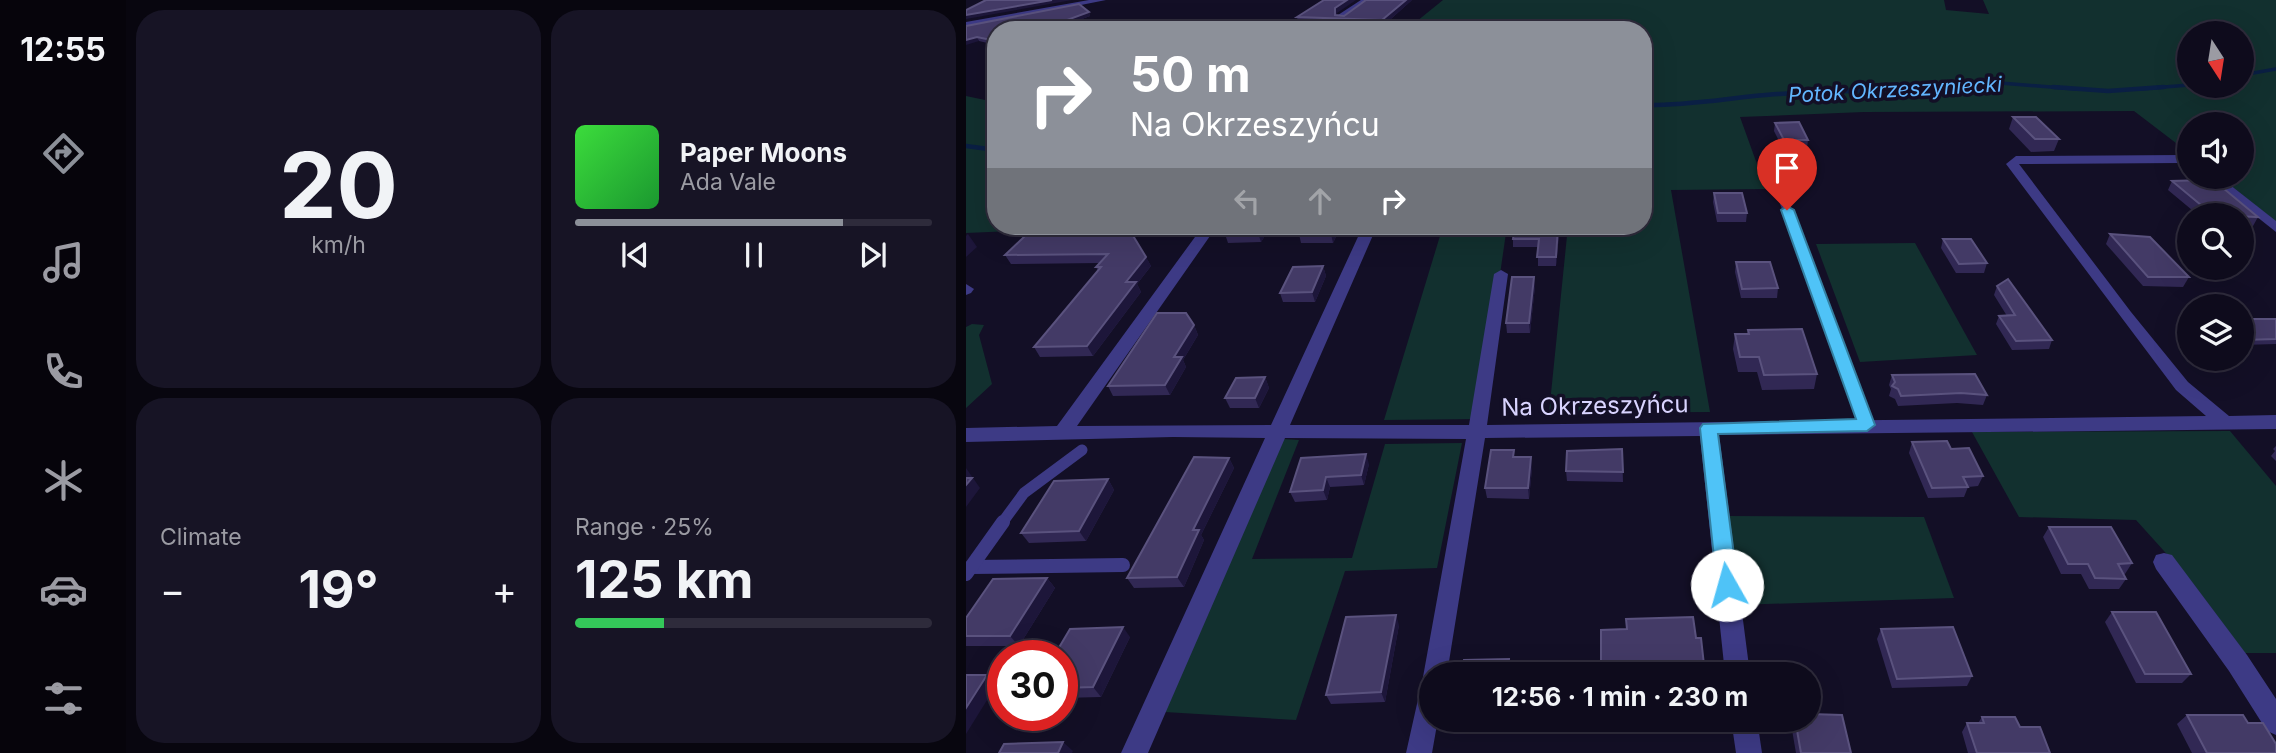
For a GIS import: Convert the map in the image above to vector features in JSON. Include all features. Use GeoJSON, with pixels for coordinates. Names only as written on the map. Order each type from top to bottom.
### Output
{"type":"FeatureCollection","features":[{"type":"Feature","properties":{"kind":"street"},"geometry":{"type":"LineString","coordinates":[[988,21],[1102,0]]}},
{"type":"Feature","properties":{"kind":"street"},"geometry":{"type":"LineString","coordinates":[[1341,17],[1366,0]]}},
{"type":"Feature","properties":{"kind":"street"},"geometry":{"type":"LineString","coordinates":[[966,25],[987,21]]}},
{"type":"Feature","properties":{"kind":"street"},"geometry":{"type":"LineString","coordinates":[[2177,159],[2016,160],[2012,164],[2124,315],[2182,386],[2224,423]]}},
{"type":"Feature","properties":{"kind":"street"},"geometry":{"type":"LineString","coordinates":[[2228,189],[2276,228]]}},
{"type":"Feature","properties":{"kind":"street"},"geometry":{"type":"LineString","coordinates":[[1062,433],[1204,235]]}},
{"type":"Feature","properties":{"kind":"street"},"geometry":{"type":"LineString","coordinates":[[1134,753],[1366,235]]}},
{"type":"Feature","properties":{"kind":"street"},"geometry":{"type":"LineString","coordinates":[[1435,662],[1477,432],[1501,274]]}},
{"type":"Feature","properties":{"kind":"street","name":"Na Okrzeszyńcu"},"geometry":{"type":"LineString","coordinates":[[966,435],[2276,422]]}},
{"type":"Feature","properties":{"kind":"street"},"geometry":{"type":"LineString","coordinates":[[1709,428],[1737,662]]}},
{"type":"Feature","properties":{"kind":"street"},"geometry":{"type":"LineString","coordinates":[[2164,562],[2238,663],[2276,722]]}},
{"type":"Feature","properties":{"kind":"street"},"geometry":{"type":"LineString","coordinates":[[1419,753],[1423,732]]}},
{"type":"Feature","properties":{"kind":"street"},"geometry":{"type":"LineString","coordinates":[[1746,732],[1749,753]]}},
{"type":"Feature","properties":{"kind":"lane"},"geometry":{"type":"LineString","coordinates":[[1770,162],[1867,425]]}},
{"type":"Feature","properties":{"kind":"lane"},"geometry":{"type":"LineString","coordinates":[[969,571],[1024,493],[1082,450]]}},
{"type":"Feature","properties":{"kind":"lane"},"geometry":{"type":"LineString","coordinates":[[969,571],[1122,565]]}},
{"type":"Feature","properties":{"kind":"green space"},"geometry":{"type":"Polygon","coordinates":[[[1443,0],[1944,0],[1946,10],[1989,14],[1983,0],[2276,0],[2276,222],[2235,189],[2254,189],[2254,112],[2177,112],[2177,144],[2134,111],[1864,112],[1740,117],[1766,189],[1671,190],[1710,412],[1549,413],[1567,235],[1652,235],[1652,21],[1417,21],[1443,0]]]}},
{"type":"Feature","properties":{"kind":"green space"},"geometry":{"type":"Polygon","coordinates":[[[966,96],[987,99],[987,232],[966,233],[966,96]]]}},
{"type":"Feature","properties":{"kind":"green space"},"geometry":{"type":"Polygon","coordinates":[[[1440,235],[1506,235],[1479,419],[1384,420],[1440,235]]]}},
{"type":"Feature","properties":{"kind":"green space"},"geometry":{"type":"Polygon","coordinates":[[[1915,243],[1977,355],[1860,362],[1816,244],[1915,243]]]}},
{"type":"Feature","properties":{"kind":"green space"},"geometry":{"type":"Polygon","coordinates":[[[972,324],[984,325],[979,335],[992,384],[966,408],[966,327],[972,324]]]}},
{"type":"Feature","properties":{"kind":"green space"},"geometry":{"type":"Polygon","coordinates":[[[2230,431],[2276,486],[2276,653],[2245,653],[2192,582],[2136,520],[2019,517],[1972,432],[2230,431]]]}},
{"type":"Feature","properties":{"kind":"green space"},"geometry":{"type":"Polygon","coordinates":[[[1283,439],[1299,440],[1252,559],[1352,558],[1385,444],[1462,443],[1437,568],[1345,571],[1296,720],[1165,712],[1283,439]]]}},
{"type":"Feature","properties":{"kind":"green space"},"geometry":{"type":"Polygon","coordinates":[[[1726,516],[1924,517],[1954,598],[1736,605],[1726,516]]]}},
{"type":"Feature","properties":{"kind":"building"},"geometry":{"type":"Polygon","coordinates":[[[986,0],[1052,0],[966,15],[966,10],[986,0]]]}},
{"type":"Feature","properties":{"kind":"building"},"geometry":{"type":"Polygon","coordinates":[[[1324,0],[1347,0],[1335,8],[1335,15],[1344,16],[1366,0],[1406,0],[1382,20],[1297,17],[1324,0]]]}},
{"type":"Feature","properties":{"kind":"building"},"geometry":{"type":"Polygon","coordinates":[[[1079,4],[1089,12],[1064,21],[992,21],[1079,4]]]}},
{"type":"Feature","properties":{"kind":"building"},"geometry":{"type":"Polygon","coordinates":[[[987,22],[987,39],[977,37],[966,40],[966,26],[987,22]]]}},
{"type":"Feature","properties":{"kind":"building"},"geometry":{"type":"Polygon","coordinates":[[[2013,117],[2036,117],[2059,139],[2035,139],[2013,117]]]}},
{"type":"Feature","properties":{"kind":"building"},"geometry":{"type":"Polygon","coordinates":[[[1799,122],[1808,140],[1784,140],[1775,123],[1799,122]]]}},
{"type":"Feature","properties":{"kind":"building"},"geometry":{"type":"Polygon","coordinates":[[[2182,189],[2224,189],[2241,203],[2199,203],[2182,189]]]}},
{"type":"Feature","properties":{"kind":"building"},"geometry":{"type":"Polygon","coordinates":[[[1714,193],[1742,193],[1747,213],[1718,213],[1714,193]]]}},
{"type":"Feature","properties":{"kind":"building"},"geometry":{"type":"Polygon","coordinates":[[[2110,234],[2150,237],[2177,265],[2177,277],[2148,277],[2110,234]]]}},
{"type":"Feature","properties":{"kind":"building"},"geometry":{"type":"Polygon","coordinates":[[[1026,235],[1133,235],[1146,257],[1126,282],[1136,282],[1087,346],[1034,347],[1101,267],[1096,267],[1108,254],[1005,255],[1026,235]]]}},
{"type":"Feature","properties":{"kind":"building"},"geometry":{"type":"Polygon","coordinates":[[[1514,235],[1557,235],[1556,257],[1537,257],[1539,239],[1513,239],[1514,235]]]}},
{"type":"Feature","properties":{"kind":"building"},"geometry":{"type":"Polygon","coordinates":[[[1943,239],[1971,239],[1987,263],[1959,264],[1943,239]]]}},
{"type":"Feature","properties":{"kind":"building"},"geometry":{"type":"Polygon","coordinates":[[[1736,262],[1770,262],[1778,288],[1742,289],[1736,262]]]}},
{"type":"Feature","properties":{"kind":"building"},"geometry":{"type":"Polygon","coordinates":[[[1323,266],[1312,292],[1280,293],[1293,267],[1323,266]]]}},
{"type":"Feature","properties":{"kind":"building"},"geometry":{"type":"Polygon","coordinates":[[[1512,277],[1534,277],[1529,323],[1506,323],[1512,277]]]}},
{"type":"Feature","properties":{"kind":"building"},"geometry":{"type":"Polygon","coordinates":[[[2008,279],[2052,340],[2016,341],[1999,316],[2015,315],[1997,286],[2008,279]]]}},
{"type":"Feature","properties":{"kind":"building"},"geometry":{"type":"Polygon","coordinates":[[[1157,313],[1186,313],[1194,325],[1174,357],[1182,357],[1165,385],[1108,386],[1157,313]]]}},
{"type":"Feature","properties":{"kind":"building"},"geometry":{"type":"Polygon","coordinates":[[[2254,319],[2276,319],[2276,339],[2254,340],[2254,319]]]}},
{"type":"Feature","properties":{"kind":"building"},"geometry":{"type":"Polygon","coordinates":[[[1802,329],[1817,374],[1764,375],[1759,357],[1740,357],[1735,334],[1749,334],[1748,330],[1802,329]]]}},
{"type":"Feature","properties":{"kind":"building"},"geometry":{"type":"Polygon","coordinates":[[[1975,374],[1987,395],[1961,393],[1901,396],[1898,389],[1892,386],[1895,382],[1892,375],[1975,374]]]}},
{"type":"Feature","properties":{"kind":"building"},"geometry":{"type":"Polygon","coordinates":[[[1265,377],[1255,398],[1225,398],[1236,378],[1265,377]]]}},
{"type":"Feature","properties":{"kind":"building"},"geometry":{"type":"Polygon","coordinates":[[[1947,441],[1951,449],[1969,448],[1983,476],[1963,477],[1968,487],[1932,488],[1912,442],[1947,441]]]}},
{"type":"Feature","properties":{"kind":"building"},"geometry":{"type":"Polygon","coordinates":[[[1622,449],[1623,472],[1566,471],[1567,451],[1622,449]]]}},
{"type":"Feature","properties":{"kind":"building"},"geometry":{"type":"Polygon","coordinates":[[[1491,450],[1514,450],[1513,457],[1531,457],[1528,488],[1485,488],[1491,450]]]}},
{"type":"Feature","properties":{"kind":"building"},"geometry":{"type":"Polygon","coordinates":[[[1366,454],[1361,475],[1326,477],[1323,490],[1290,492],[1301,458],[1366,454]]]}},
{"type":"Feature","properties":{"kind":"building"},"geometry":{"type":"Polygon","coordinates":[[[1194,457],[1229,458],[1193,530],[1199,530],[1177,577],[1127,578],[1194,457]]]}},
{"type":"Feature","properties":{"kind":"building"},"geometry":{"type":"Polygon","coordinates":[[[1108,479],[1079,531],[1021,533],[1054,481],[1108,479]]]}},
{"type":"Feature","properties":{"kind":"building"},"geometry":{"type":"Polygon","coordinates":[[[2049,527],[2111,527],[2132,563],[2118,564],[2126,579],[2095,578],[2088,564],[2068,564],[2049,527]]]}},
{"type":"Feature","properties":{"kind":"building"},"geometry":{"type":"Polygon","coordinates":[[[1047,578],[1010,636],[966,636],[966,618],[993,579],[1047,578]]]}},
{"type":"Feature","properties":{"kind":"building"},"geometry":{"type":"Polygon","coordinates":[[[2112,612],[2156,612],[2191,674],[2145,674],[2112,612]]]}},
{"type":"Feature","properties":{"kind":"building"},"geometry":{"type":"Polygon","coordinates":[[[1396,615],[1381,692],[1326,695],[1346,617],[1396,615]]]}},
{"type":"Feature","properties":{"kind":"building"},"geometry":{"type":"Polygon","coordinates":[[[1693,617],[1696,638],[1701,638],[1704,662],[1601,662],[1601,630],[1627,629],[1626,619],[1693,617]]]}},
{"type":"Feature","properties":{"kind":"building"},"geometry":{"type":"Polygon","coordinates":[[[1123,627],[1093,687],[1078,687],[1078,640],[1063,640],[1070,629],[1123,627]]]}},
{"type":"Feature","properties":{"kind":"building"},"geometry":{"type":"Polygon","coordinates":[[[1953,627],[1972,676],[1897,679],[1881,629],[1953,627]]]}},
{"type":"Feature","properties":{"kind":"building"},"geometry":{"type":"Polygon","coordinates":[[[1509,659],[1509,662],[1464,660],[1509,659]]]}},
{"type":"Feature","properties":{"kind":"building"},"geometry":{"type":"Polygon","coordinates":[[[966,675],[987,675],[966,708],[966,675]]]}},
{"type":"Feature","properties":{"kind":"building"},"geometry":{"type":"Polygon","coordinates":[[[1821,714],[1842,715],[1851,753],[1801,753],[1797,732],[1821,732],[1821,714]]]}},
{"type":"Feature","properties":{"kind":"building"},"geometry":{"type":"Polygon","coordinates":[[[2187,715],[2243,715],[2248,723],[2263,723],[2276,744],[2276,753],[2207,753],[2187,715]]]}},
{"type":"Feature","properties":{"kind":"building"},"geometry":{"type":"Polygon","coordinates":[[[1982,717],[2015,717],[2020,727],[2040,727],[2050,753],[1977,753],[1967,723],[1984,723],[1982,717]]]}},
{"type":"Feature","properties":{"kind":"building"},"geometry":{"type":"Polygon","coordinates":[[[1063,742],[1058,753],[999,753],[1004,744],[1063,742]]]}},
{"type":"Feature","properties":{"kind":"waterway","name":"Potok Okrzeszyniecki"},"geometry":{"type":"LineString","coordinates":[[2254,73],[2276,69]]}},
{"type":"Feature","properties":{"kind":"waterway","name":"Potok Okrzeszyniecki"},"geometry":{"type":"LineString","coordinates":[[1908,89],[1988,82],[2076,89]]}},
{"type":"Feature","properties":{"kind":"waterway","name":"Potok Okrzeszyniecki"},"geometry":{"type":"LineString","coordinates":[[2140,89],[2177,86]]}},
{"type":"Feature","properties":{"kind":"waterway","name":"Potok Okrzeszyniecki"},"geometry":{"type":"LineString","coordinates":[[1652,105],[1778,94],[1929,87]]}},
{"type":"Feature","properties":{"kind":"waterway","name":"Potok Okrzeszyniecki"},"geometry":{"type":"LineString","coordinates":[[2053,87],[2108,91],[2164,87]]}},
{"type":"Feature","properties":{"kind":"waterway","name":"Potok Okrzeszyniecki"},"geometry":{"type":"LineString","coordinates":[[966,146],[987,149]]}},
{"type":"Feature","properties":{"kind":"route"},"geometry":{"type":"LineString","coordinates":[[1727,585],[1709,428],[1867,425],[1787,210]]}}]}
